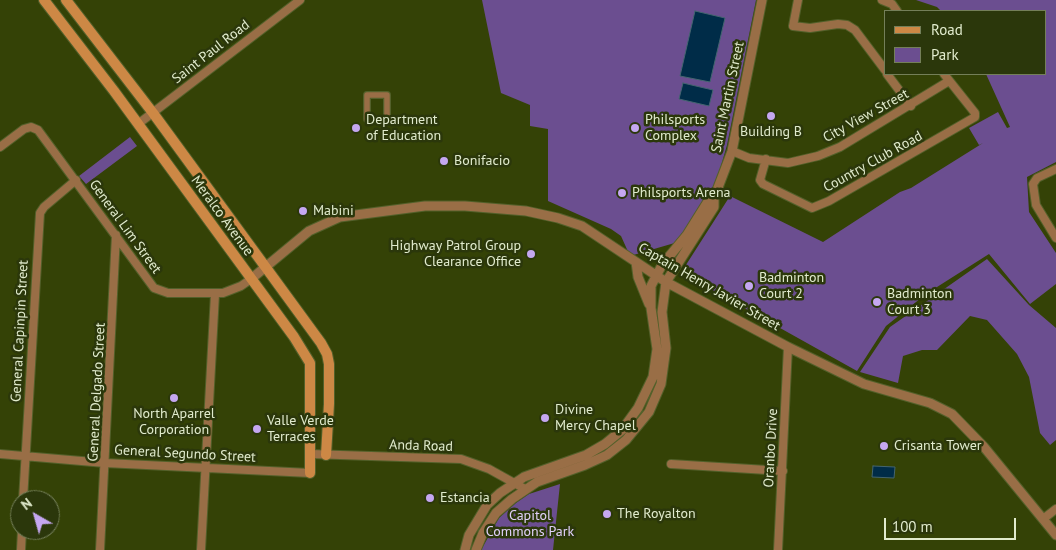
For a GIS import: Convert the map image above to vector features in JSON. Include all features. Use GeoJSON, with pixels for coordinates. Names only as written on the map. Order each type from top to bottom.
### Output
{"type":"FeatureCollection","features":[{"type":"Feature","properties":{"kind":"main road","name":"Meralco Avenue"},"geometry":{"type":"LineString","coordinates":[[44,0],[138,124],[294,337],[310,363],[310,473]]}},
{"type":"Feature","properties":{"kind":"main road","name":"Meralco Avenue"},"geometry":{"type":"LineString","coordinates":[[66,0],[153,113],[310,326],[327,354],[329,364],[329,404],[326,455]]}},
{"type":"Feature","properties":{"kind":"main road"},"geometry":{"type":"LineString","coordinates":[[201,211],[217,200]]}},
{"type":"Feature","properties":{"kind":"main road"},"geometry":{"type":"LineString","coordinates":[[294,337],[310,326]]}},
{"type":"Feature","properties":{"kind":"street","name":"Saint Paul Road"},"geometry":{"type":"LineString","coordinates":[[138,124],[300,0]]}},
{"type":"Feature","properties":{"kind":"street","name":"Saint Martin Street"},"geometry":{"type":"LineString","coordinates":[[666,282],[714,207],[714,198],[732,151],[762,0]]}},
{"type":"Feature","properties":{"kind":"street"},"geometry":{"type":"LineString","coordinates":[[798,0],[794,26],[810,28],[838,24],[855,30],[884,69]]}},
{"type":"Feature","properties":{"kind":"street"},"geometry":{"type":"LineString","coordinates":[[882,0],[892,4],[896,10]]}},
{"type":"Feature","properties":{"kind":"street"},"geometry":{"type":"LineString","coordinates":[[888,75],[911,106]]}},
{"type":"Feature","properties":{"kind":"street"},"geometry":{"type":"LineString","coordinates":[[945,75],[949,81]]}},
{"type":"Feature","properties":{"kind":"street","name":"City View Street"},"geometry":{"type":"LineString","coordinates":[[732,151],[749,158],[788,163],[818,156],[840,147],[911,106],[949,81]]}},
{"type":"Feature","properties":{"kind":"street","name":"Country Club Road"},"geometry":{"type":"LineString","coordinates":[[766,159],[760,180],[764,184],[812,208],[829,201],[975,117],[975,113],[949,81]]}},
{"type":"Feature","properties":{"kind":"street"},"geometry":{"type":"LineString","coordinates":[[387,94],[387,120],[367,120],[367,95],[387,94]]}},
{"type":"Feature","properties":{"kind":"street","name":"General Lim Street"},"geometry":{"type":"LineString","coordinates":[[0,147],[24,129],[31,127],[38,130],[154,288],[168,293],[223,294],[241,286],[250,279]]}},
{"type":"Feature","properties":{"kind":"street"},"geometry":{"type":"LineString","coordinates":[[1056,169],[1037,178],[1033,184],[1036,206],[1056,238]]}},
{"type":"Feature","properties":{"kind":"street","name":"General Capinpin Street"},"geometry":{"type":"LineString","coordinates":[[24,490],[40,213],[44,207],[76,180]]}},
{"type":"Feature","properties":{"kind":"street","name":"Saint Martin Street"},"geometry":{"type":"LineString","coordinates":[[655,275],[687,235],[708,203],[714,198]]}},
{"type":"Feature","properties":{"kind":"street","name":"Captain Henry Javier Street"},"geometry":{"type":"LineString","coordinates":[[250,279],[266,268],[308,231],[327,221],[353,215],[425,206],[492,208],[558,218],[582,226],[666,282],[788,347],[864,384],[930,403],[952,414],[984,446],[1056,534]]}},
{"type":"Feature","properties":{"kind":"street","name":"General Delgado Street"},"geometry":{"type":"LineString","coordinates":[[100,550],[116,235]]}},
{"type":"Feature","properties":{"kind":"street"},"geometry":{"type":"LineString","coordinates":[[636,262],[638,277],[651,308]]}},
{"type":"Feature","properties":{"kind":"street"},"geometry":{"type":"LineString","coordinates":[[465,550],[470,535],[488,505],[514,483],[586,455],[605,444],[622,430],[638,408],[653,377],[657,349],[651,308],[651,286],[655,275]]}},
{"type":"Feature","properties":{"kind":"street"},"geometry":{"type":"LineString","coordinates":[[476,550],[483,533],[496,514],[525,489],[552,476],[586,465],[607,455],[626,440],[649,412],[663,375],[666,348],[662,312],[666,282]]}},
{"type":"Feature","properties":{"kind":"street"},"geometry":{"type":"LineString","coordinates":[[201,550],[215,294]]}},
{"type":"Feature","properties":{"kind":"street","name":"Oranbo Drive"},"geometry":{"type":"LineString","coordinates":[[778,550],[788,347]]}},
{"type":"Feature","properties":{"kind":"street","name":"General Segundo Street"},"geometry":{"type":"LineString","coordinates":[[0,454],[105,462],[310,473]]}},
{"type":"Feature","properties":{"kind":"street","name":"Anda Road"},"geometry":{"type":"LineString","coordinates":[[310,454],[461,460],[489,469],[525,489]]}},
{"type":"Feature","properties":{"kind":"street"},"geometry":{"type":"LineString","coordinates":[[671,464],[783,471]]}},
{"type":"Feature","properties":{"kind":"street"},"geometry":{"type":"LineString","coordinates":[[1043,519],[1056,509]]}},
{"type":"Feature","properties":{"kind":"green space","name":"Philsports Complex"},"geometry":{"type":"Polygon","coordinates":[[[482,0],[756,0],[727,145],[717,180],[706,203],[678,242],[630,256],[621,236],[611,229],[548,201],[548,129],[530,126],[530,105],[501,93],[482,0]]]}},
{"type":"Feature","properties":{"kind":"green space"},"geometry":{"type":"Polygon","coordinates":[[[916,0],[1056,0],[1056,162],[1027,177],[1029,212],[1056,253],[1056,284],[1030,304],[989,254],[926,294],[886,326],[857,371],[687,276],[684,268],[730,196],[823,242],[900,192],[911,188],[983,143],[979,145],[969,128],[998,112],[1007,128],[1010,127],[986,75],[1046,75],[1046,10],[940,10],[937,7],[916,0]]]}},
{"type":"Feature","properties":{"kind":"green space"},"geometry":{"type":"Polygon","coordinates":[[[130,137],[137,146],[86,184],[79,176],[130,137]]]}},
{"type":"Feature","properties":{"kind":"green space"},"geometry":{"type":"Polygon","coordinates":[[[987,259],[1029,305],[1056,328],[1056,440],[1050,445],[1040,433],[1029,377],[1017,354],[987,320],[970,316],[937,350],[922,350],[903,356],[898,383],[860,372],[890,327],[987,259]]]}},
{"type":"Feature","properties":{"kind":"green space","name":"Capitol Commons Park"},"geometry":{"type":"Polygon","coordinates":[[[560,484],[553,550],[481,550],[499,518],[516,503],[529,494],[560,484]]]}},
{"type":"Feature","properties":{"kind":"water"},"geometry":{"type":"Polygon","coordinates":[[[695,11],[725,18],[710,82],[680,76],[695,11]]]}},
{"type":"Feature","properties":{"kind":"water"},"geometry":{"type":"Polygon","coordinates":[[[683,83],[713,90],[709,106],[679,99],[683,83]]]}},
{"type":"Feature","properties":{"kind":"water"},"geometry":{"type":"Polygon","coordinates":[[[873,466],[895,467],[894,478],[872,477],[873,466]]]}},
{"type":"Feature","properties":{"kind":"place","name":"Building B"},"geometry":{"type":"Point","coordinates":[771,116]}},
{"type":"Feature","properties":{"kind":"place","name":"Department of Education"},"geometry":{"type":"Point","coordinates":[356,128]}},
{"type":"Feature","properties":{"kind":"place","name":"Philsports Complex"},"geometry":{"type":"Point","coordinates":[635,128]}},
{"type":"Feature","properties":{"kind":"place","name":"Bonifacio"},"geometry":{"type":"Point","coordinates":[444,161]}},
{"type":"Feature","properties":{"kind":"place","name":"Philsports Arena"},"geometry":{"type":"Point","coordinates":[622,193]}},
{"type":"Feature","properties":{"kind":"place","name":"Mabini"},"geometry":{"type":"Point","coordinates":[303,211]}},
{"type":"Feature","properties":{"kind":"place","name":"Highway Patrol Group Clearance Office"},"geometry":{"type":"Point","coordinates":[531,254]}},
{"type":"Feature","properties":{"kind":"place","name":"Badminton Court 2"},"geometry":{"type":"Point","coordinates":[749,286]}},
{"type":"Feature","properties":{"kind":"place","name":"Badminton Court 3"},"geometry":{"type":"Point","coordinates":[877,302]}},
{"type":"Feature","properties":{"kind":"place","name":"North Aparrel Corporation"},"geometry":{"type":"Point","coordinates":[174,398]}},
{"type":"Feature","properties":{"kind":"place","name":"Divine Mercy Chapel"},"geometry":{"type":"Point","coordinates":[545,418]}},
{"type":"Feature","properties":{"kind":"place","name":"Valle Verde Terraces"},"geometry":{"type":"Point","coordinates":[257,429]}},
{"type":"Feature","properties":{"kind":"place","name":"Crisanta Tower"},"geometry":{"type":"Point","coordinates":[884,446]}},
{"type":"Feature","properties":{"kind":"place","name":"Estancia"},"geometry":{"type":"Point","coordinates":[430,498]}},
{"type":"Feature","properties":{"kind":"place","name":"The Royalton"},"geometry":{"type":"Point","coordinates":[607,514]}}]}
